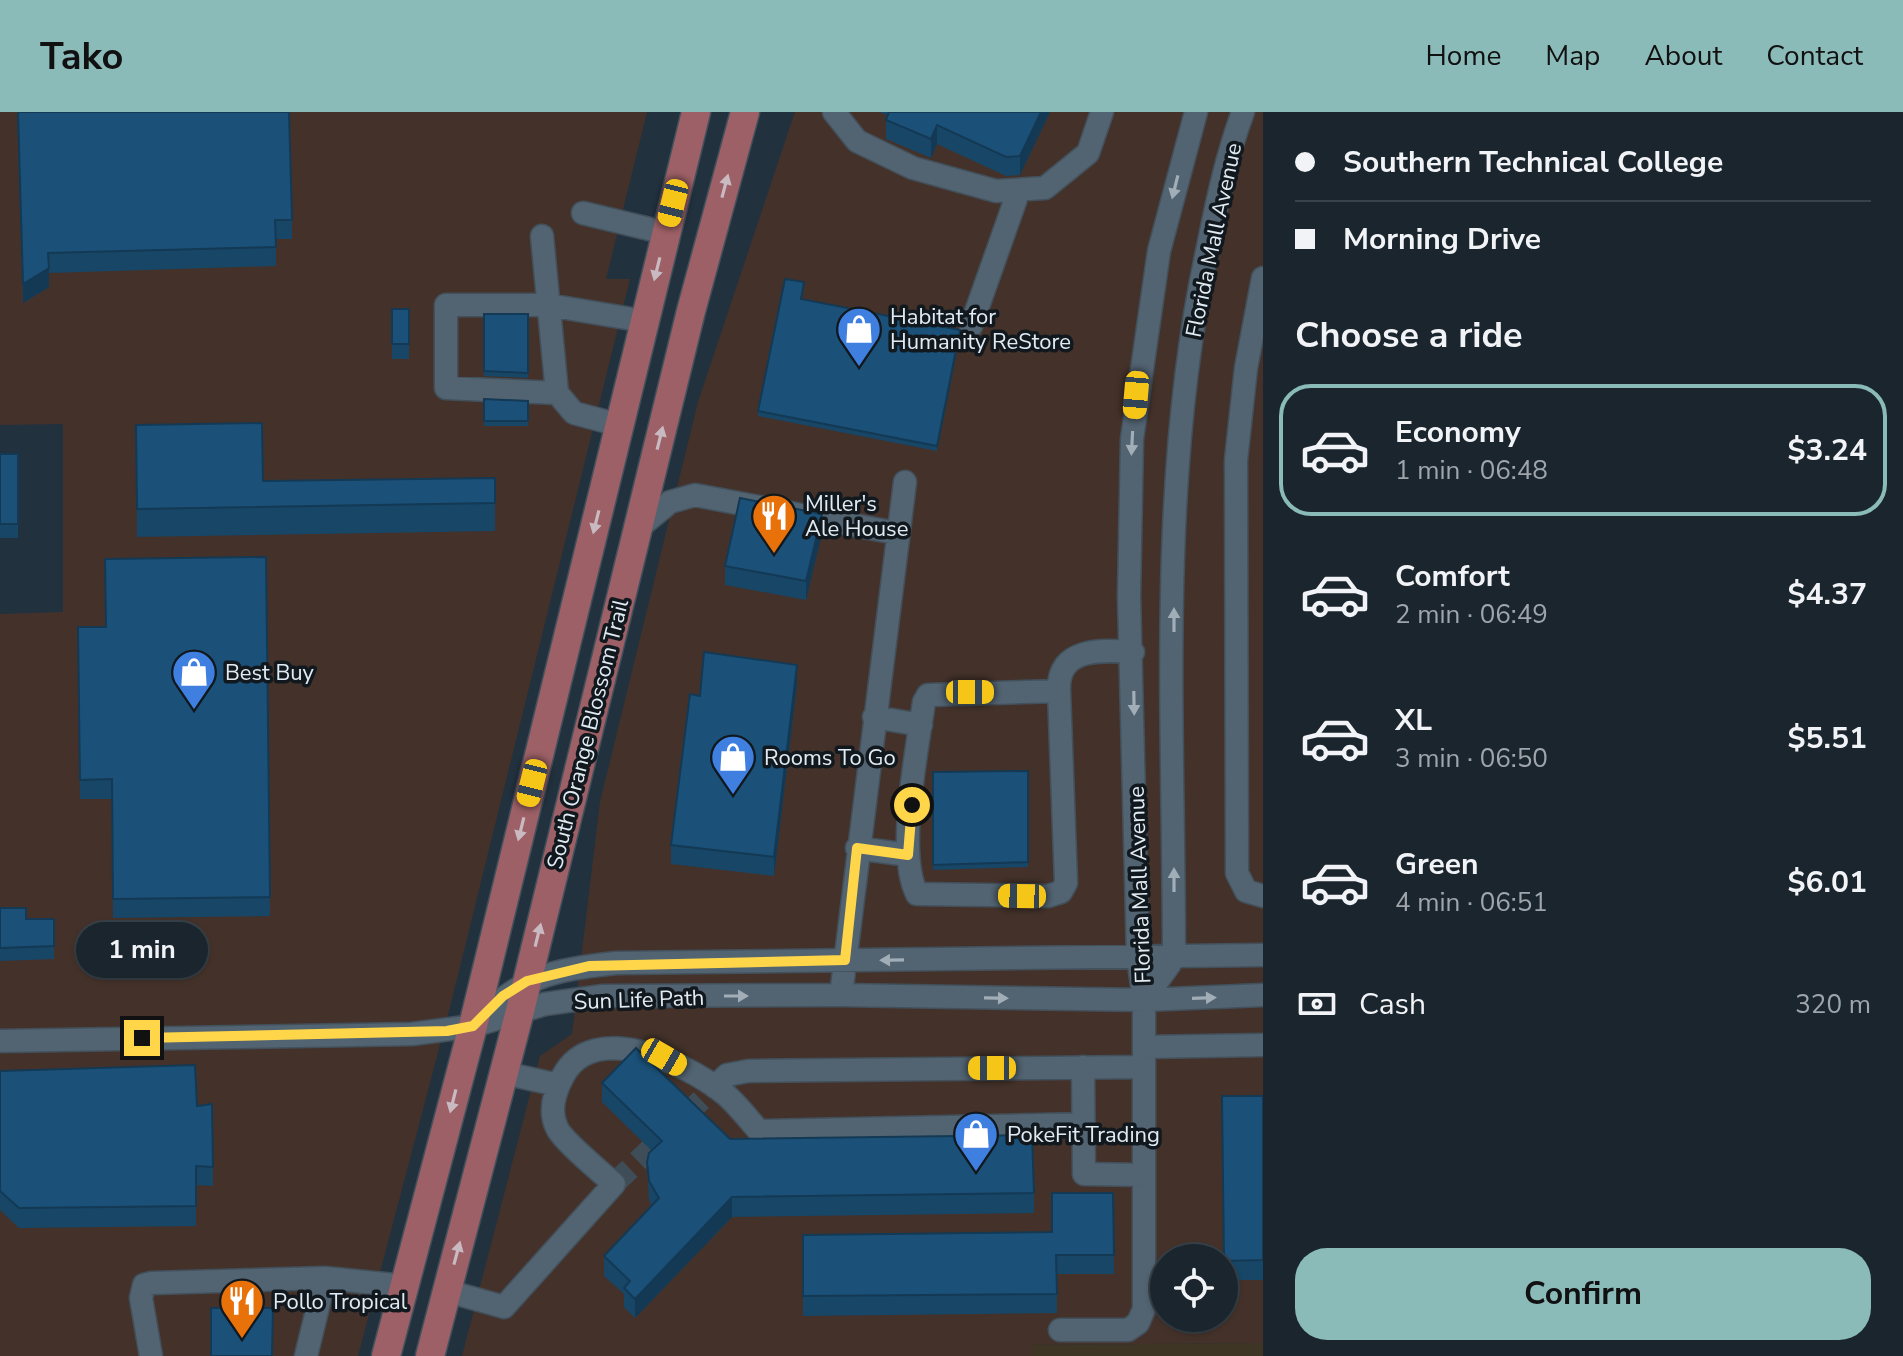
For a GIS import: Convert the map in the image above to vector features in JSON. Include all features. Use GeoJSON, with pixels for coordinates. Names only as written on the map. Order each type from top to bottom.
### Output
{"type":"FeatureCollection","features":[{"type":"Feature","properties":{"kind":"main road","name":"South Orange Blossom Trail"},"geometry":{"type":"LineString","coordinates":[[386,1356],[473,1026],[696,112]]}},
{"type":"Feature","properties":{"kind":"main road","name":"South Orange Blossom Trail"},"geometry":{"type":"LineString","coordinates":[[430,1356],[520,1011],[637,529],[745,112]]}},
{"type":"Feature","properties":{"kind":"street"},"geometry":{"type":"LineString","coordinates":[[834,112],[857,141],[913,168],[996,191],[1045,188],[1088,153],[1102,112]]}},
{"type":"Feature","properties":{"kind":"street","name":"Florida Mall Avenue"},"geometry":{"type":"LineString","coordinates":[[1144,1000],[1138,957],[1129,517],[1136,395],[1159,251],[1196,112]]}},
{"type":"Feature","properties":{"kind":"street","name":"Florida Mall Avenue"},"geometry":{"type":"LineString","coordinates":[[1144,1000],[1174,958],[1174,486],[1182,392],[1197,297],[1243,112]]}},
{"type":"Feature","properties":{"kind":"street"},"geometry":{"type":"LineString","coordinates":[[971,326],[1019,190]]}},
{"type":"Feature","properties":{"kind":"street"},"geometry":{"type":"LineString","coordinates":[[583,213],[666,233]]}},
{"type":"Feature","properties":{"kind":"street"},"geometry":{"type":"LineString","coordinates":[[542,236],[557,393],[574,413],[619,425]]}},
{"type":"Feature","properties":{"kind":"street"},"geometry":{"type":"LineString","coordinates":[[1263,278],[1241,402],[1234,522],[1237,873],[1246,891],[1263,896]]}},
{"type":"Feature","properties":{"kind":"street"},"geometry":{"type":"LineString","coordinates":[[557,393],[446,388],[446,305],[548,305],[644,321]]}},
{"type":"Feature","properties":{"kind":"street"},"geometry":{"type":"LineString","coordinates":[[841,995],[896,533],[905,482]]}},
{"type":"Feature","properties":{"kind":"street"},"geometry":{"type":"LineString","coordinates":[[637,529],[670,502],[695,495],[896,533]]}},
{"type":"Feature","properties":{"kind":"street"},"geometry":{"type":"LineString","coordinates":[[1059,691],[928,695],[921,725],[907,866],[917,894],[1048,896],[1061,892],[1066,883],[1059,691],[1062,670],[1074,656],[1095,650],[1133,652]]}},
{"type":"Feature","properties":{"kind":"street"},"geometry":{"type":"LineString","coordinates":[[874,717],[921,725]]}},
{"type":"Feature","properties":{"kind":"street"},"geometry":{"type":"LineString","coordinates":[[857,848],[908,855]]}},
{"type":"Feature","properties":{"kind":"street","name":"Sun Life Path"},"geometry":{"type":"LineString","coordinates":[[473,1026],[503,996],[527,981],[616,963],[1263,955]]}},
{"type":"Feature","properties":{"kind":"street","name":"Sun Life Path"},"geometry":{"type":"LineString","coordinates":[[473,1026],[520,1011],[603,996],[841,995],[1144,1000],[1263,995]]}},
{"type":"Feature","properties":{"kind":"street"},"geometry":{"type":"LineString","coordinates":[[1060,1330],[1128,1330],[1138,1323],[1145,1294],[1144,1000]]}},
{"type":"Feature","properties":{"kind":"street"},"geometry":{"type":"LineString","coordinates":[[0,1041],[412,1034],[473,1026]]}},
{"type":"Feature","properties":{"kind":"street"},"geometry":{"type":"LineString","coordinates":[[715,1087],[727,1075],[748,1071],[1083,1067],[1144,1057],[1263,1045]]}},
{"type":"Feature","properties":{"kind":"street"},"geometry":{"type":"LineString","coordinates":[[447,1291],[504,1307],[614,1184],[557,1128],[552,1096],[568,1065],[605,1049],[635,1049],[664,1057],[715,1087],[759,1131],[1084,1124]]}},
{"type":"Feature","properties":{"kind":"street"},"geometry":{"type":"LineString","coordinates":[[1083,1067],[1084,1174],[1144,1175]]}},
{"type":"Feature","properties":{"kind":"street"},"geometry":{"type":"LineString","coordinates":[[504,1073],[558,1085]]}},
{"type":"Feature","properties":{"kind":"street"},"geometry":{"type":"LineString","coordinates":[[151,1356],[141,1298],[144,1285],[325,1278],[405,1286]]}},
{"type":"Feature","properties":{"kind":"street"},"geometry":{"type":"LineString","coordinates":[[306,1356],[325,1278]]}},
{"type":"Feature","properties":{"kind":"shaded area"},"geometry":{"type":"Polygon","coordinates":[[[0,112],[647,112],[606,279],[630,279],[451,1003],[358,1356],[0,1356],[0,614],[63,612],[63,424],[0,425],[0,112]]]}},
{"type":"Feature","properties":{"kind":"shaded area"},"geometry":{"type":"Polygon","coordinates":[[[795,112],[1263,112],[1263,1343],[1032,1345],[1032,1356],[462,1356],[540,1056],[572,1034],[600,802],[698,402],[795,112]]]}},
{"type":"Feature","properties":{"kind":"shaded area"},"geometry":{"type":"Polygon","coordinates":[[[1263,1343],[1263,1356],[1032,1356],[1032,1345],[1263,1343]]]}},
{"type":"Feature","properties":{"kind":"building"},"geometry":{"type":"Polygon","coordinates":[[[18,112],[289,112],[292,220],[275,220],[276,247],[48,253],[49,268],[23,284],[18,112]]]}},
{"type":"Feature","properties":{"kind":"building"},"geometry":{"type":"Polygon","coordinates":[[[889,112],[1041,112],[1020,156],[1006,157],[937,125],[931,139],[886,120],[889,112]]]}},
{"type":"Feature","properties":{"kind":"building"},"geometry":{"type":"Polygon","coordinates":[[[785,279],[804,282],[801,299],[960,330],[937,446],[758,411],[785,279]]]}},
{"type":"Feature","properties":{"kind":"building"},"geometry":{"type":"Polygon","coordinates":[[[392,309],[409,309],[409,344],[392,344],[392,309]]]}},
{"type":"Feature","properties":{"kind":"building"},"geometry":{"type":"Polygon","coordinates":[[[484,314],[528,314],[528,373],[484,371],[484,314]]]}},
{"type":"Feature","properties":{"kind":"building"},"geometry":{"type":"Polygon","coordinates":[[[484,399],[528,401],[528,421],[484,421],[484,399]]]}},
{"type":"Feature","properties":{"kind":"building"},"geometry":{"type":"Polygon","coordinates":[[[262,423],[263,481],[495,478],[495,503],[137,509],[136,425],[262,423]]]}},
{"type":"Feature","properties":{"kind":"building"},"geometry":{"type":"Polygon","coordinates":[[[0,454],[18,454],[18,524],[0,524],[0,454]]]}},
{"type":"Feature","properties":{"kind":"building"},"geometry":{"type":"Polygon","coordinates":[[[740,498],[822,514],[806,581],[725,566],[740,498]]]}},
{"type":"Feature","properties":{"kind":"building"},"geometry":{"type":"Polygon","coordinates":[[[266,557],[270,897],[113,899],[112,779],[80,780],[78,627],[106,627],[105,559],[266,557]]]}},
{"type":"Feature","properties":{"kind":"building"},"geometry":{"type":"Polygon","coordinates":[[[704,652],[797,665],[774,857],[671,845],[690,694],[700,696],[704,652]]]}},
{"type":"Feature","properties":{"kind":"building"},"geometry":{"type":"Polygon","coordinates":[[[1028,771],[1028,862],[933,865],[933,772],[1028,771]]]}},
{"type":"Feature","properties":{"kind":"building"},"geometry":{"type":"Polygon","coordinates":[[[0,908],[26,908],[26,919],[54,919],[54,946],[0,948],[0,908]]]}},
{"type":"Feature","properties":{"kind":"building"},"geometry":{"type":"Polygon","coordinates":[[[636,1048],[730,1139],[1032,1135],[1034,1193],[732,1197],[635,1299],[624,1288],[630,1281],[604,1256],[659,1198],[649,1181],[647,1162],[649,1153],[662,1141],[602,1083],[636,1048]]]}},
{"type":"Feature","properties":{"kind":"building"},"geometry":{"type":"Polygon","coordinates":[[[195,1065],[197,1106],[212,1104],[213,1167],[196,1166],[196,1206],[19,1208],[0,1191],[0,1071],[195,1065]]]}},
{"type":"Feature","properties":{"kind":"building"},"geometry":{"type":"Polygon","coordinates":[[[1222,1096],[1263,1096],[1263,1260],[1238,1261],[1238,1244],[1224,1244],[1222,1096]]]}},
{"type":"Feature","properties":{"kind":"building"},"geometry":{"type":"Polygon","coordinates":[[[1052,1193],[1113,1193],[1114,1255],[1056,1255],[1057,1294],[803,1296],[803,1235],[1052,1232],[1052,1193]]]}},
{"type":"Feature","properties":{"kind":"building","name":"Pollo Tropical"},"geometry":{"type":"Polygon","coordinates":[[[211,1308],[273,1308],[272,1356],[211,1356],[211,1308]]]}},
{"type":"Feature","properties":{"kind":"tunnel"},"geometry":{"type":"LineString","coordinates":[[614,1184],[715,1087]]}},
{"type":"Feature","properties":{"kind":"place","name":"Habitat for Humanity ReStore"},"geometry":{"type":"Point","coordinates":[859,368]}},
{"type":"Feature","properties":{"kind":"place","name":"Miller's Ale House"},"geometry":{"type":"Point","coordinates":[774,555]}},
{"type":"Feature","properties":{"kind":"place","name":"Best Buy"},"geometry":{"type":"Point","coordinates":[194,711]}},
{"type":"Feature","properties":{"kind":"place","name":"Rooms To Go"},"geometry":{"type":"Point","coordinates":[733,796]}},
{"type":"Feature","properties":{"kind":"place","name":"PokeFit Trading"},"geometry":{"type":"Point","coordinates":[976,1173]}},
{"type":"Feature","properties":{"kind":"place","name":"Pollo Tropical"},"geometry":{"type":"Point","coordinates":[242,1340]}},
{"type":"Feature","properties":{"kind":"route"},"geometry":{"type":"LineString","coordinates":[[142,1038],[447,1031],[473,1026],[503,996],[527,981],[589,966],[845,960],[857,848],[908,855],[912,805]]}}]}
